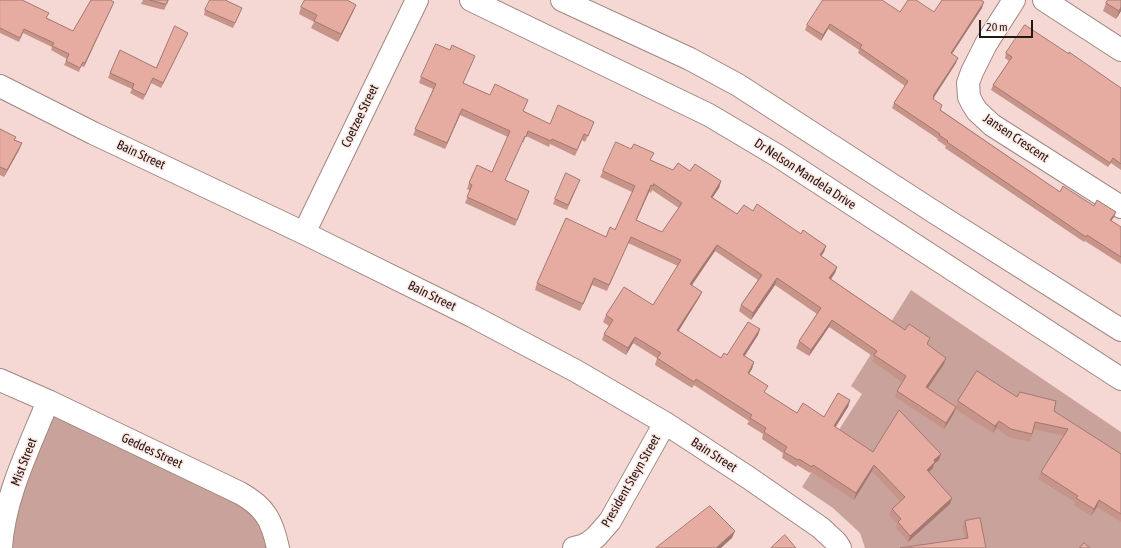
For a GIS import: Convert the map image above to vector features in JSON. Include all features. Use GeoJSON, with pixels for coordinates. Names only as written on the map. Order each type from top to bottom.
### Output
{"type":"FeatureCollection","features":[{"type":"Feature","properties":{"kind":"street","name":"Coetzee Street"},"geometry":{"type":"LineString","coordinates":[[304,233],[417,0]]}},
{"type":"Feature","properties":{"kind":"street","name":"Dr Nelson Mandela Drive"},"geometry":{"type":"LineString","coordinates":[[471,0],[695,108],[733,129],[778,156],[1121,379]]}},
{"type":"Feature","properties":{"kind":"street"},"geometry":{"type":"LineString","coordinates":[[562,0],[690,59],[738,85],[934,212],[1121,330]]}},
{"type":"Feature","properties":{"kind":"street","name":"Jansen Crescent"},"geometry":{"type":"LineString","coordinates":[[1014,0],[986,44],[972,72],[968,83],[969,97],[972,103],[977,111],[992,125],[1121,207]]}},
{"type":"Feature","properties":{"kind":"street"},"geometry":{"type":"LineString","coordinates":[[1044,0],[1121,50]]}},
{"type":"Feature","properties":{"kind":"street","name":"Bain Street"},"geometry":{"type":"LineString","coordinates":[[0,86],[93,133],[304,233],[472,316],[576,371],[665,423],[807,518],[830,536],[840,548]]}},
{"type":"Feature","properties":{"kind":"street","name":"Geddes Street"},"geometry":{"type":"LineString","coordinates":[[0,380],[48,401],[252,500],[268,517],[278,548]]}},
{"type":"Feature","properties":{"kind":"street","name":"Mist Street"},"geometry":{"type":"LineString","coordinates":[[1,548],[4,523],[14,486],[48,401]]}},
{"type":"Feature","properties":{"kind":"street","name":"President Steyn Street"},"geometry":{"type":"LineString","coordinates":[[574,548],[588,543],[596,537],[610,521],[665,423]]}},
{"type":"Feature","properties":{"kind":"shaded area"},"geometry":{"type":"Polygon","coordinates":[[[911,290],[1121,432],[1121,548],[865,548],[860,533],[833,508],[802,487],[862,394],[851,386],[911,290]]]}},
{"type":"Feature","properties":{"kind":"shaded area"},"geometry":{"type":"Polygon","coordinates":[[[54,404],[251,495],[277,548],[5,548],[9,517],[54,404]]]}},
{"type":"Feature","properties":{"kind":"building"},"geometry":{"type":"Polygon","coordinates":[[[0,0],[22,0],[49,13],[46,18],[73,31],[91,0],[110,0],[114,2],[85,63],[83,62],[80,68],[66,61],[69,54],[52,46],[54,43],[24,29],[20,38],[0,28],[0,0]]]}},
{"type":"Feature","properties":{"kind":"building"},"geometry":{"type":"Polygon","coordinates":[[[150,0],[168,0],[166,4],[150,0]]]}},
{"type":"Feature","properties":{"kind":"building"},"geometry":{"type":"Polygon","coordinates":[[[210,0],[225,0],[242,8],[235,23],[205,10],[210,0]]]}},
{"type":"Feature","properties":{"kind":"building"},"geometry":{"type":"Polygon","coordinates":[[[305,0],[347,0],[356,5],[341,34],[314,21],[317,15],[301,7],[305,0]]]}},
{"type":"Feature","properties":{"kind":"building"},"geometry":{"type":"Polygon","coordinates":[[[823,0],[882,0],[900,12],[908,0],[916,0],[934,12],[942,0],[981,0],[984,2],[951,53],[958,58],[933,96],[933,99],[942,105],[940,110],[1060,192],[1063,186],[1094,206],[1097,200],[1116,212],[1110,220],[1121,227],[1121,257],[1087,235],[1086,237],[947,142],[948,141],[939,135],[940,134],[894,103],[908,81],[860,48],[862,45],[830,24],[823,35],[807,25],[823,0]]]}},
{"type":"Feature","properties":{"kind":"building"},"geometry":{"type":"Polygon","coordinates":[[[1108,0],[1121,0],[1121,7],[1119,11],[1106,3],[1108,0]]]}},
{"type":"Feature","properties":{"kind":"building"},"geometry":{"type":"Polygon","coordinates":[[[1025,25],[1069,54],[1069,52],[1121,88],[1121,164],[1113,158],[1110,163],[993,85],[1012,57],[1006,53],[1025,25]]]}},
{"type":"Feature","properties":{"kind":"building"},"geometry":{"type":"Polygon","coordinates":[[[175,26],[188,33],[163,83],[153,78],[145,95],[132,89],[134,84],[110,73],[120,50],[156,68],[175,26]]]}},
{"type":"Feature","properties":{"kind":"building"},"geometry":{"type":"Polygon","coordinates":[[[436,44],[450,50],[452,45],[475,56],[463,83],[490,95],[495,84],[528,100],[523,111],[550,124],[558,105],[594,122],[588,136],[584,134],[577,150],[552,139],[551,141],[528,131],[505,180],[529,191],[517,220],[467,197],[472,185],[469,183],[477,165],[492,172],[510,131],[462,109],[447,143],[415,129],[436,84],[421,77],[436,44]]]}},
{"type":"Feature","properties":{"kind":"building"},"geometry":{"type":"Polygon","coordinates":[[[0,129],[16,137],[14,140],[22,143],[7,170],[0,167],[0,129]]]}},
{"type":"Feature","properties":{"kind":"building"},"geometry":{"type":"Polygon","coordinates":[[[616,142],[631,149],[634,144],[654,153],[650,160],[673,170],[678,163],[690,171],[695,164],[721,181],[711,197],[737,214],[744,205],[753,211],[757,204],[801,234],[803,230],[826,246],[820,255],[837,267],[829,278],[905,330],[909,324],[930,338],[927,344],[946,358],[926,387],[956,407],[946,423],[897,391],[906,376],[874,355],[877,351],[832,320],[811,350],[799,341],[821,308],[777,278],[753,313],[741,305],[762,275],[717,245],[690,284],[702,292],[677,330],[721,358],[724,353],[727,355],[748,322],[760,329],[743,355],[754,362],[748,373],[768,386],[764,392],[797,413],[803,403],[824,417],[838,393],[850,400],[834,426],[873,452],[899,410],[941,454],[934,460],[935,462],[927,470],[952,498],[910,536],[898,522],[901,519],[892,509],[905,497],[874,465],[856,493],[813,465],[812,467],[784,452],[787,447],[764,432],[766,428],[750,418],[752,415],[696,379],[694,382],[657,358],[661,353],[635,337],[628,348],[604,334],[613,320],[606,315],[624,287],[653,305],[681,260],[631,237],[609,285],[594,278],[583,304],[537,283],[566,218],[606,237],[610,227],[615,230],[635,186],[603,171],[616,142]],[[654,184],[653,186],[651,185],[636,220],[662,232],[682,203],[654,184]]]}},
{"type":"Feature","properties":{"kind":"building"},"geometry":{"type":"Polygon","coordinates":[[[566,173],[580,180],[568,205],[555,199],[566,173]]]}},
{"type":"Feature","properties":{"kind":"building"},"geometry":{"type":"Polygon","coordinates":[[[977,371],[1017,397],[1020,392],[1056,401],[1054,411],[1121,454],[1121,514],[1099,500],[1094,509],[1076,498],[1078,496],[1041,472],[1068,429],[1035,422],[1032,434],[1011,429],[999,421],[995,426],[958,401],[977,371]]]}},
{"type":"Feature","properties":{"kind":"building"},"geometry":{"type":"Polygon","coordinates":[[[710,506],[735,531],[716,548],[656,548],[710,506]]]}},
{"type":"Feature","properties":{"kind":"building"},"geometry":{"type":"Polygon","coordinates":[[[980,518],[986,548],[900,548],[968,538],[965,521],[980,518]]]}},
{"type":"Feature","properties":{"kind":"building"},"geometry":{"type":"Polygon","coordinates":[[[785,535],[796,548],[771,548],[785,535]]]}},
{"type":"Feature","properties":{"kind":"building"},"geometry":{"type":"Polygon","coordinates":[[[1084,543],[1090,548],[1080,548],[1084,543]]]}}]}
